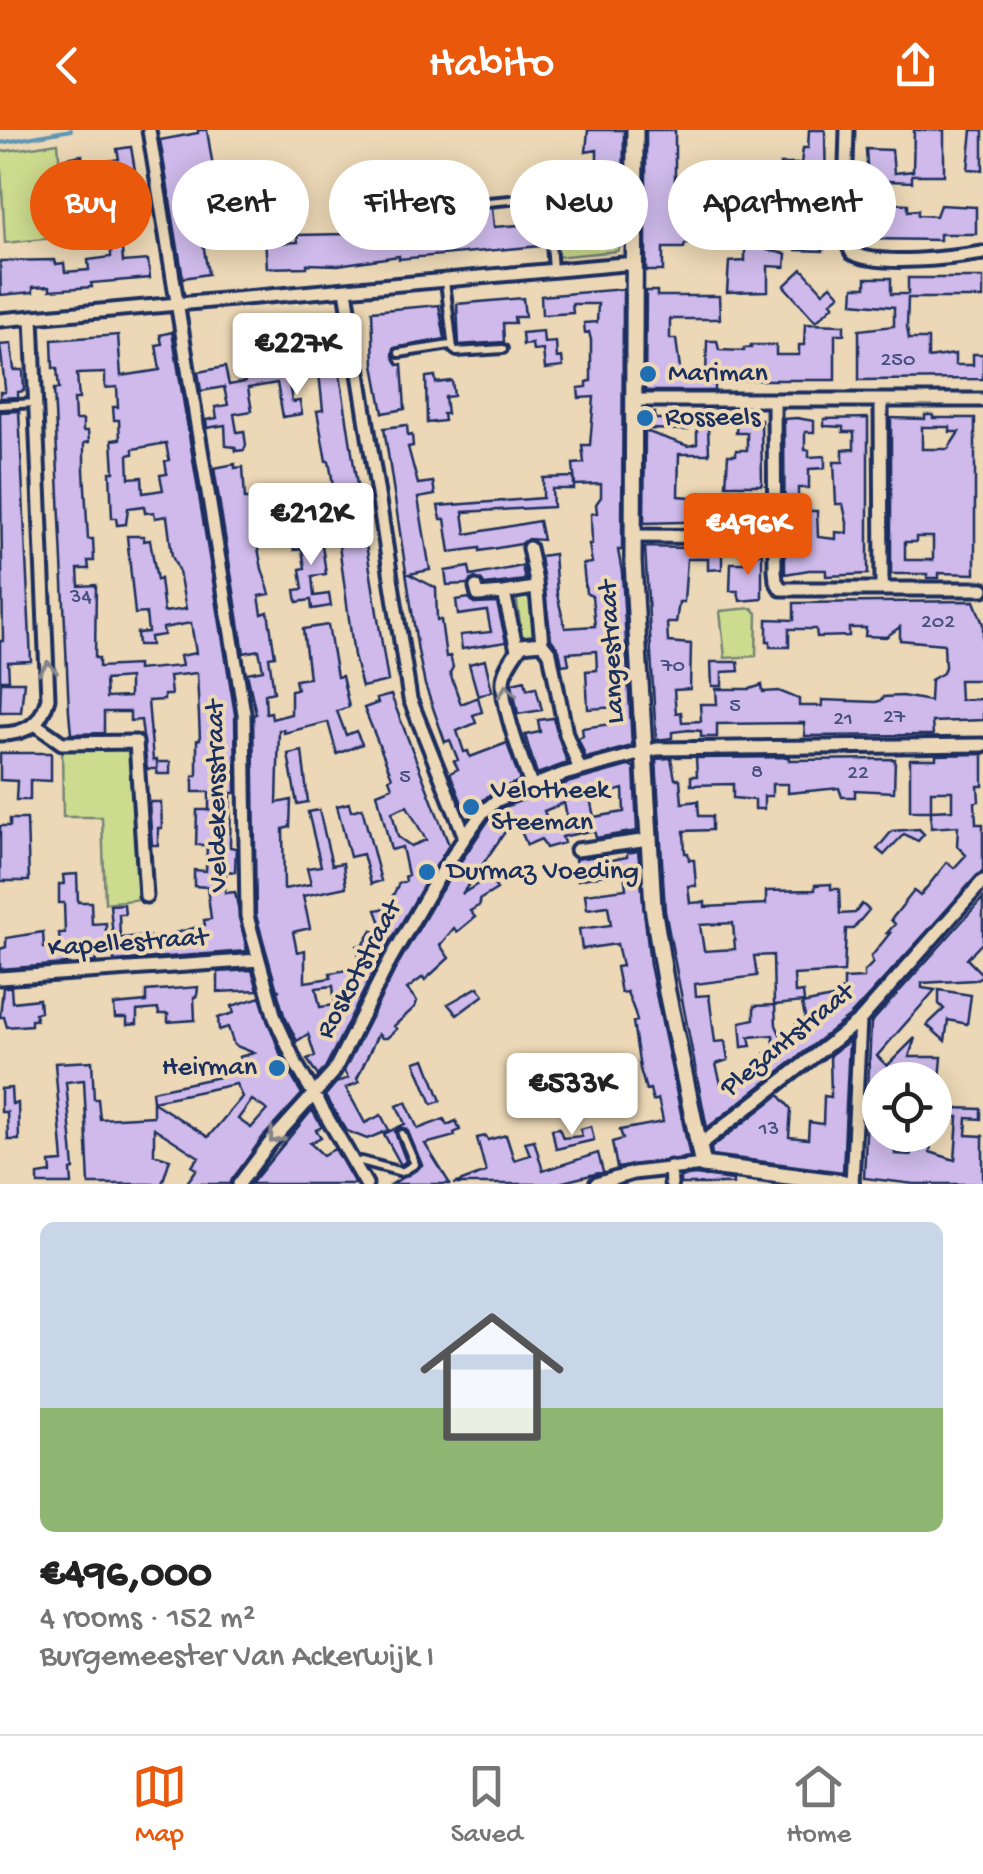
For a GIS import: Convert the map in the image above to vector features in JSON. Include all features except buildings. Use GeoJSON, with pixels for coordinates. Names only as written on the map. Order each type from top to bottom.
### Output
{"type":"FeatureCollection","features":[{"type":"Feature","properties":{"kind":"street","name":"Veldekensstraat"},"geometry":{"type":"LineString","coordinates":[[148,130],[244,714],[244,895],[275,1018],[296,1064],[366,1184]]}},
{"type":"Feature","properties":{"kind":"street","name":"Langestraat"},"geometry":{"type":"LineString","coordinates":[[635,130],[633,536],[653,907],[703,1166]]}},
{"type":"Feature","properties":{"kind":"street"},"geometry":{"type":"LineString","coordinates":[[847,130],[844,236],[852,253],[866,258],[920,260],[983,253]]}},
{"type":"Feature","properties":{"kind":"street"},"geometry":{"type":"LineString","coordinates":[[0,320],[635,263]]}},
{"type":"Feature","properties":{"kind":"street"},"geometry":{"type":"LineString","coordinates":[[346,290],[400,655],[410,699],[465,836]]}},
{"type":"Feature","properties":{"kind":"street"},"geometry":{"type":"LineString","coordinates":[[0,734],[25,731],[34,724],[44,710],[48,682],[32,317]]}},
{"type":"Feature","properties":{"kind":"street"},"geometry":{"type":"LineString","coordinates":[[634,400],[983,400]]}},
{"type":"Feature","properties":{"kind":"street"},"geometry":{"type":"LineString","coordinates":[[881,400],[882,589]]}},
{"type":"Feature","properties":{"kind":"street"},"geometry":{"type":"LineString","coordinates":[[774,401],[776,581],[781,589],[983,589]]}},
{"type":"Feature","properties":{"kind":"street"},"geometry":{"type":"LineString","coordinates":[[633,536],[776,536]]}},
{"type":"Feature","properties":{"kind":"street"},"geometry":{"type":"LineString","coordinates":[[528,548],[542,643],[550,654],[566,734],[580,770]]}},
{"type":"Feature","properties":{"kind":"street"},"geometry":{"type":"LineString","coordinates":[[476,588],[478,595],[534,588]]}},
{"type":"Feature","properties":{"kind":"street"},"geometry":{"type":"LineString","coordinates":[[504,592],[517,650]]}},
{"type":"Feature","properties":{"kind":"street"},"geometry":{"type":"LineString","coordinates":[[531,784],[502,683],[521,646],[542,643]]}},
{"type":"Feature","properties":{"kind":"street"},"geometry":{"type":"LineString","coordinates":[[34,724],[62,743],[136,742],[146,896]]}},
{"type":"Feature","properties":{"kind":"street","name":"Roskotstraat"},"geometry":{"type":"LineString","coordinates":[[239,1184],[333,1073],[390,960],[465,836],[497,800],[531,784],[644,752],[716,746],[983,745]]}},
{"type":"Feature","properties":{"kind":"street"},"geometry":{"type":"LineString","coordinates":[[577,850],[649,840]]}},
{"type":"Feature","properties":{"kind":"street","name":"Plezantstraat"},"geometry":{"type":"LineString","coordinates":[[700,1145],[860,1020],[983,881]]}},
{"type":"Feature","properties":{"kind":"street","name":"Kapellestraat"},"geometry":{"type":"LineString","coordinates":[[0,978],[258,960]]}},
{"type":"Feature","properties":{"kind":"street"},"geometry":{"type":"LineString","coordinates":[[596,1184],[632,1173],[703,1166],[801,1181],[852,1184],[860,1020]]}},
{"type":"Feature","properties":{"kind":"street"},"geometry":{"type":"LineString","coordinates":[[670,1167],[671,1184]]}},
{"type":"Feature","properties":{"kind":"lane"},"geometry":{"type":"LineString","coordinates":[[490,202],[542,197],[548,203],[553,270]]}},
{"type":"Feature","properties":{"kind":"lane"},"geometry":{"type":"LineString","coordinates":[[445,281],[450,345],[457,352],[503,349]]}},
{"type":"Feature","properties":{"kind":"lane"},"geometry":{"type":"LineString","coordinates":[[399,353],[450,345]]}},
{"type":"Feature","properties":{"kind":"lane"},"geometry":{"type":"LineString","coordinates":[[0,404],[36,402]]}},
{"type":"Feature","properties":{"kind":"lane"},"geometry":{"type":"LineString","coordinates":[[355,1165],[361,1161],[402,1172],[416,1164],[402,1134]]}},
{"type":"Feature","properties":{"kind":"green space"},"geometry":{"type":"Polygon","coordinates":[[[58,143],[59,160],[30,160],[30,240],[5,243],[0,152],[58,143]]]}},
{"type":"Feature","properties":{"kind":"green space"},"geometry":{"type":"Polygon","coordinates":[[[554,250],[618,250],[617,251],[555,257],[554,250]]]}},
{"type":"Feature","properties":{"kind":"green space"},"geometry":{"type":"Polygon","coordinates":[[[531,592],[537,638],[517,642],[510,609],[514,608],[520,623],[516,595],[531,592]]]}},
{"type":"Feature","properties":{"kind":"green space"},"geometry":{"type":"Polygon","coordinates":[[[752,608],[757,613],[756,656],[725,658],[720,611],[752,608]]]}},
{"type":"Feature","properties":{"kind":"green space"},"geometry":{"type":"Polygon","coordinates":[[[62,746],[133,746],[142,899],[105,903],[102,817],[63,817],[62,746]]]}},
{"type":"Feature","properties":{"kind":"waterway"},"geometry":{"type":"LineString","coordinates":[[0,143],[71,130]]}},
{"type":"Feature","properties":{"kind":"place","name":"Mariman"},"geometry":{"type":"Point","coordinates":[648,374]}},
{"type":"Feature","properties":{"kind":"place","name":"Rosseels"},"geometry":{"type":"Point","coordinates":[645,418]}},
{"type":"Feature","properties":{"kind":"place","name":"Velotheek Steeman"},"geometry":{"type":"Point","coordinates":[471,807]}},
{"type":"Feature","properties":{"kind":"place","name":"Durmaz Voeding"},"geometry":{"type":"Point","coordinates":[427,872]}},
{"type":"Feature","properties":{"kind":"place","name":"Heirman"},"geometry":{"type":"Point","coordinates":[277,1068]}}]}
